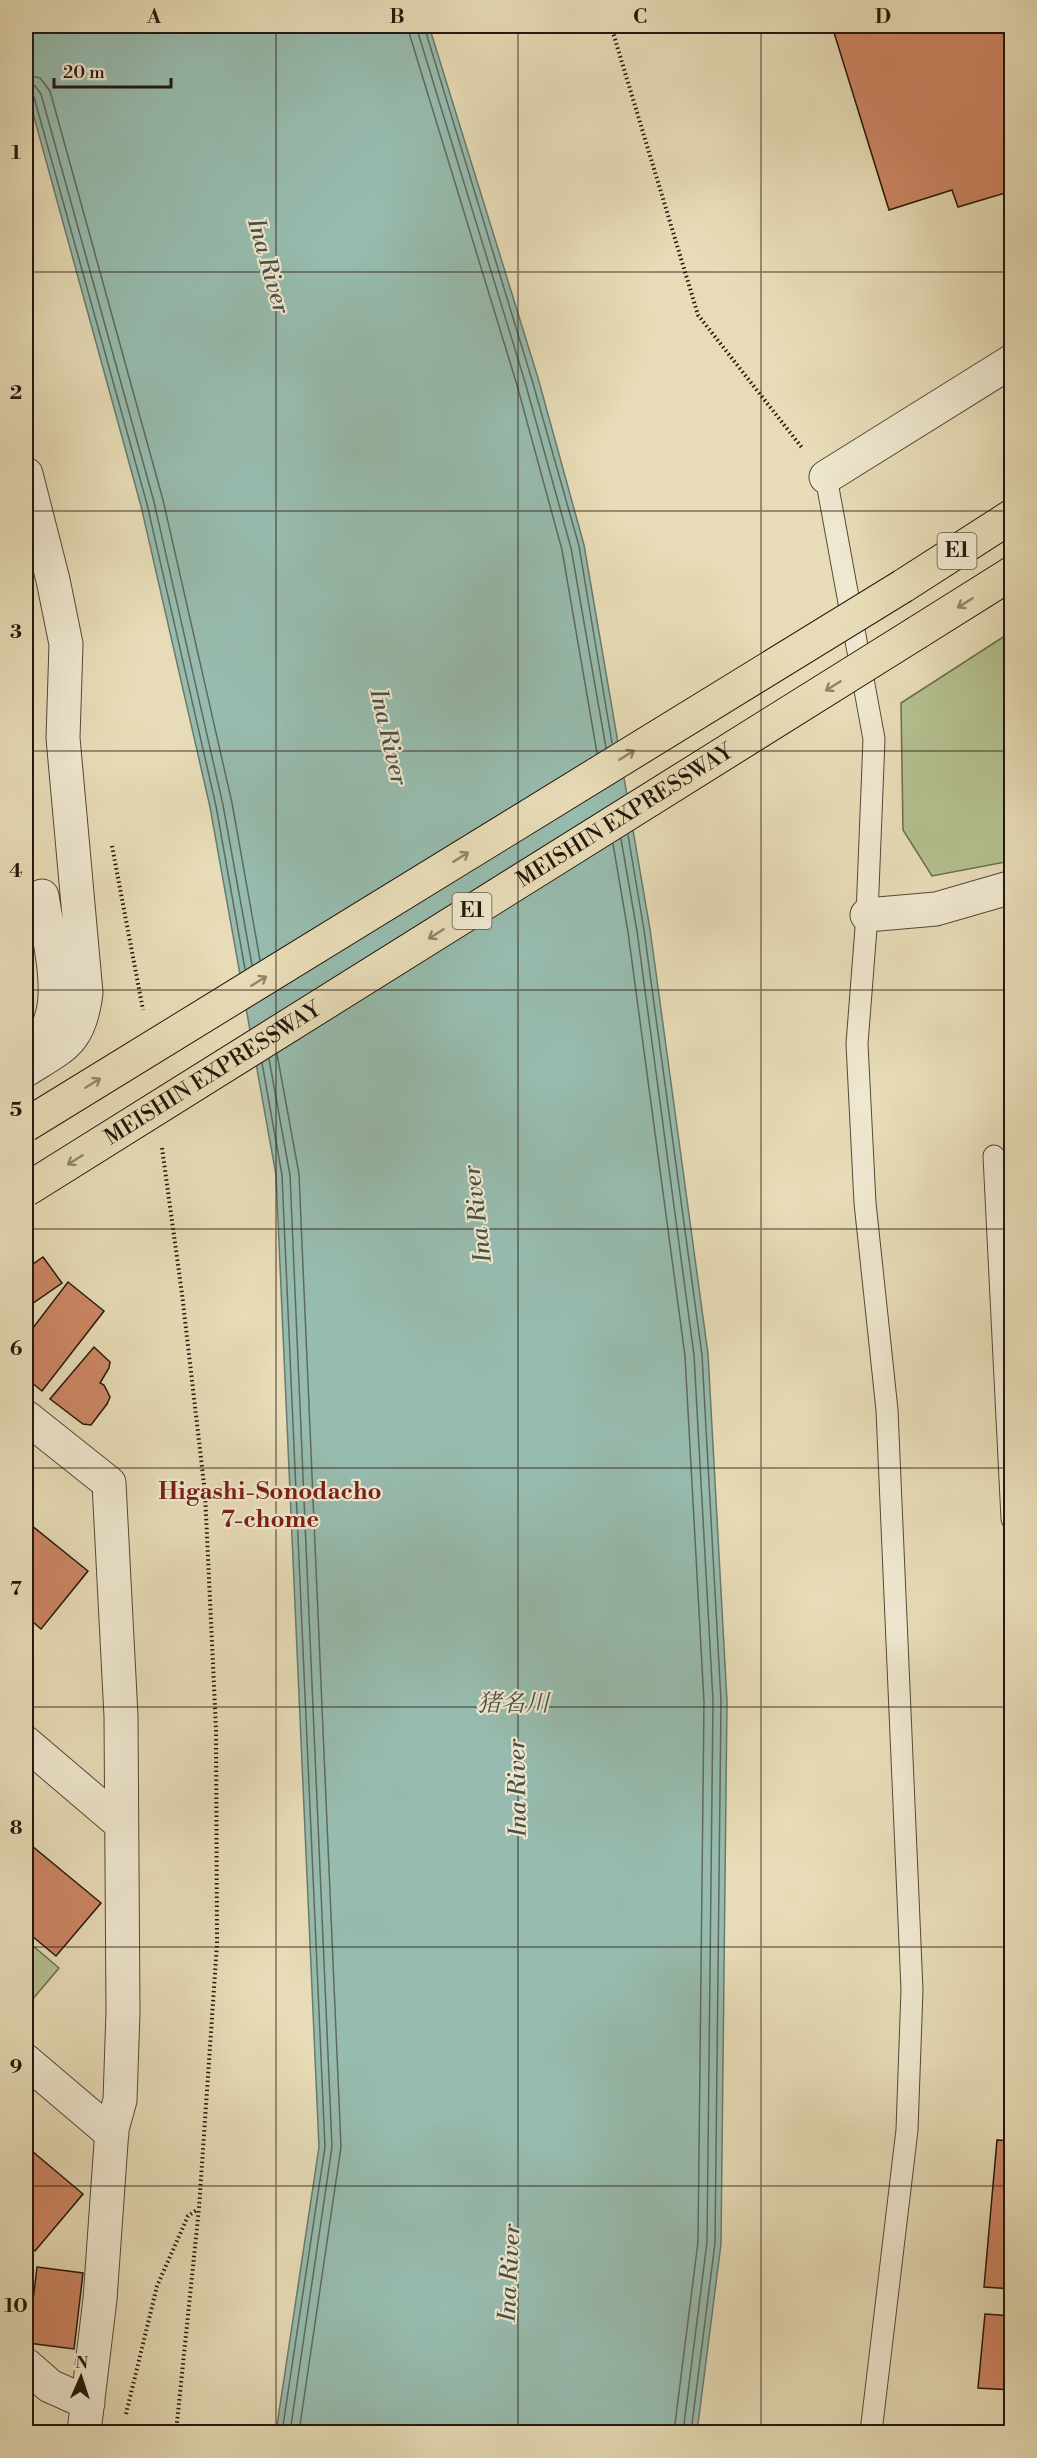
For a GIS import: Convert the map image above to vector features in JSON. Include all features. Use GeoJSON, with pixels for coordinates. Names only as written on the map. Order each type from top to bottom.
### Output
{"type":"FeatureCollection","features":[{"type":"Feature","properties":{"kind":"highway","name":"E1"},"geometry":{"type":"LineString","coordinates":[[26,1125],[903,586],[1011,516]]}},
{"type":"Feature","properties":{"kind":"highway","name":"MEISHIN EXPRESSWAY"},"geometry":{"type":"LineString","coordinates":[[26,1190],[1011,573]]}},
{"type":"Feature","properties":{"kind":"street"},"geometry":{"type":"LineString","coordinates":[[826,477],[1011,361]]}},
{"type":"Feature","properties":{"kind":"street"},"geometry":{"type":"LineString","coordinates":[[26,474],[53,580],[66,644],[63,738],[86,993],[84,1016],[74,1037],[27,1069]]}},
{"type":"Feature","properties":{"kind":"street"},"geometry":{"type":"LineString","coordinates":[[867,915],[936,909],[1011,887]]}},
{"type":"Feature","properties":{"kind":"street"},"geometry":{"type":"LineString","coordinates":[[27,1069],[48,1029],[56,989],[42,896]]}},
{"type":"Feature","properties":{"kind":"street"},"geometry":{"type":"LineString","coordinates":[[26,1417],[109,1482],[120,1716],[123,2012],[120,2100],[112,2134],[100,2299],[86,2418]]}},
{"type":"Feature","properties":{"kind":"street"},"geometry":{"type":"LineString","coordinates":[[26,1743],[121,1824]]}},
{"type":"Feature","properties":{"kind":"street"},"geometry":{"type":"LineString","coordinates":[[26,2061],[112,2134]]}},
{"type":"Feature","properties":{"kind":"street"},"geometry":{"type":"LineString","coordinates":[[26,2365],[86,2418]]}},
{"type":"Feature","properties":{"kind":"lane"},"geometry":{"type":"LineString","coordinates":[[826,477],[874,739],[867,915],[857,1044],[866,1203],[887,1410],[912,1990],[907,2130],[871,2433]]}},
{"type":"Feature","properties":{"kind":"lane"},"geometry":{"type":"LineString","coordinates":[[994,1156],[1011,1519]]}},
{"type":"Feature","properties":{"kind":"path"},"geometry":{"type":"LineString","coordinates":[[611,26],[698,315],[826,477]]}},
{"type":"Feature","properties":{"kind":"path"},"geometry":{"type":"LineString","coordinates":[[111,840],[143,1011]]}},
{"type":"Feature","properties":{"kind":"path"},"geometry":{"type":"LineString","coordinates":[[161,1140],[205,1493],[216,1729],[217,1944],[199,2208],[176,2433]]}},
{"type":"Feature","properties":{"kind":"path"},"geometry":{"type":"LineString","coordinates":[[124,2421],[157,2286],[188,2216],[199,2208]]}},
{"type":"Feature","properties":{"kind":"green space"},"geometry":{"type":"Polygon","coordinates":[[[1011,632],[1011,861],[932,876],[903,830],[901,703],[1011,632]]]}},
{"type":"Feature","properties":{"kind":"green space"},"geometry":{"type":"Polygon","coordinates":[[[26,1940],[59,1968],[32,2000],[26,1994],[26,1940]]]}},
{"type":"Feature","properties":{"kind":"water","name":"猪名川"},"geometry":{"type":"Polygon","coordinates":[[[26,26],[429,26],[538,378],[584,545],[650,929],[708,1354],[727,1701],[721,2244],[697,2432],[276,2432],[319,2147],[276,1175],[210,807],[141,506],[26,88],[26,26]]]}},
{"type":"Feature","properties":{"kind":"building"},"geometry":{"type":"Polygon","coordinates":[[[832,26],[1012,26],[1012,191],[958,207],[952,190],[889,210],[832,26]]]}},
{"type":"Feature","properties":{"kind":"building"},"geometry":{"type":"Polygon","coordinates":[[[43,1257],[62,1283],[26,1308],[26,1269],[43,1257]]]}},
{"type":"Feature","properties":{"kind":"building"},"geometry":{"type":"Polygon","coordinates":[[[68,1282],[104,1311],[42,1391],[26,1378],[26,1337],[68,1282]]]}},
{"type":"Feature","properties":{"kind":"building"},"geometry":{"type":"Polygon","coordinates":[[[94,1347],[110,1362],[100,1383],[104,1385],[110,1397],[91,1425],[83,1424],[50,1399],[94,1347]]]}},
{"type":"Feature","properties":{"kind":"building"},"geometry":{"type":"Polygon","coordinates":[[[26,1521],[88,1571],[41,1629],[26,1616],[26,1521]]]}},
{"type":"Feature","properties":{"kind":"building"},"geometry":{"type":"Polygon","coordinates":[[[26,1841],[101,1903],[56,1956],[26,1931],[26,1841]]]}},
{"type":"Feature","properties":{"kind":"building"},"geometry":{"type":"Polygon","coordinates":[[[1008,2076],[1012,2076],[1012,2113],[1005,2112],[1008,2076]]]}},
{"type":"Feature","properties":{"kind":"building"},"geometry":{"type":"Polygon","coordinates":[[[997,2140],[1012,2141],[1012,2289],[984,2287],[997,2140]]]}},
{"type":"Feature","properties":{"kind":"building"},"geometry":{"type":"Polygon","coordinates":[[[26,2146],[83,2194],[35,2251],[26,2243],[26,2146]]]}},
{"type":"Feature","properties":{"kind":"building"},"geometry":{"type":"Polygon","coordinates":[[[37,2267],[83,2273],[74,2349],[28,2343],[37,2267]]]}},
{"type":"Feature","properties":{"kind":"building"},"geometry":{"type":"Polygon","coordinates":[[[985,2314],[1012,2316],[1012,2390],[978,2388],[985,2314]]]}},
{"type":"Feature","properties":{"kind":"district","name":"Higashi-Sonodacho 7-chome"},"geometry":{"type":"Point","coordinates":[270,1506]}},
{"type":"Feature","properties":{"kind":"water label","name":"Ina River"},"geometry":{"type":"Point","coordinates":[268,266]}},
{"type":"Feature","properties":{"kind":"water label","name":"Ina River"},"geometry":{"type":"Point","coordinates":[388,737]}},
{"type":"Feature","properties":{"kind":"water label","name":"Ina River"},"geometry":{"type":"Point","coordinates":[478,1214]}},
{"type":"Feature","properties":{"kind":"water label","name":"Ina River"},"geometry":{"type":"Point","coordinates":[518,1788]}},
{"type":"Feature","properties":{"kind":"water label","name":"Ina River"},"geometry":{"type":"Point","coordinates":[510,2273]}}]}
